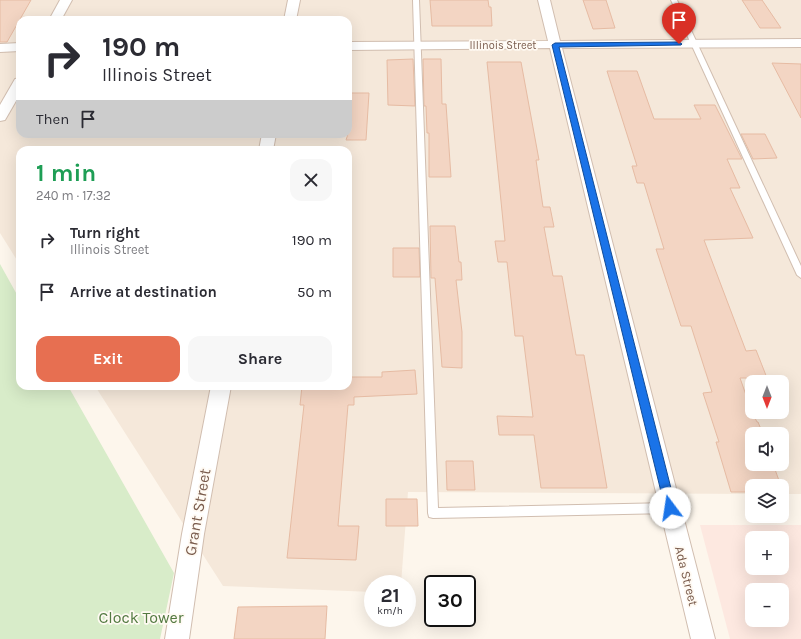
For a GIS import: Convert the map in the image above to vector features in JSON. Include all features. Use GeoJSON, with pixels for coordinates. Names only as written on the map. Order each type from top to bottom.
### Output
{"type":"FeatureCollection","features":[{"type":"Feature","properties":{"kind":"street"},"geometry":{"type":"LineString","coordinates":[[57,16],[66,0]]}},
{"type":"Feature","properties":{"kind":"street"},"geometry":{"type":"LineString","coordinates":[[291,16],[294,0]]}},
{"type":"Feature","properties":{"kind":"street","name":"Ada Street"},"geometry":{"type":"LineString","coordinates":[[544,0],[703,639]]}},
{"type":"Feature","properties":{"kind":"street","name":"Illinois Street"},"geometry":{"type":"LineString","coordinates":[[352,46],[801,43]]}},
{"type":"Feature","properties":{"kind":"street"},"geometry":{"type":"LineString","coordinates":[[0,48],[16,48]]}},
{"type":"Feature","properties":{"kind":"street"},"geometry":{"type":"LineString","coordinates":[[0,117],[16,89]]}},
{"type":"Feature","properties":{"kind":"street","name":"Grant Street"},"geometry":{"type":"LineString","coordinates":[[177,639],[192,534],[220,390]]}},
{"type":"Feature","properties":{"kind":"lane"},"geometry":{"type":"LineString","coordinates":[[416,0],[433,513],[670,508]]}},
{"type":"Feature","properties":{"kind":"lane"},"geometry":{"type":"LineString","coordinates":[[674,0],[801,275]]}},
{"type":"Feature","properties":{"kind":"shaded area"},"geometry":{"type":"Polygon","coordinates":[[[0,0],[801,0],[801,494],[789,494],[789,479],[745,479],[745,494],[408,492],[402,575],[364,575],[364,592],[223,586],[98,390],[352,390],[352,146],[16,146],[16,259],[0,233],[0,0]]]}},
{"type":"Feature","properties":{"kind":"shaded area"},"geometry":{"type":"Polygon","coordinates":[[[700,525],[801,525],[801,639],[730,639],[700,525]]]}},
{"type":"Feature","properties":{"kind":"green space","name":"Clock Tower"},"geometry":{"type":"Polygon","coordinates":[[[0,264],[16,293],[16,390],[70,390],[174,573],[160,639],[0,639],[0,264]]]}},
{"type":"Feature","properties":{"kind":"building"},"geometry":{"type":"Polygon","coordinates":[[[0,0],[31,0],[22,16],[16,16],[16,26],[7,42],[0,42],[0,0]]]}},
{"type":"Feature","properties":{"kind":"building"},"geometry":{"type":"Polygon","coordinates":[[[430,0],[488,0],[489,7],[491,7],[492,26],[432,26],[430,0]]]}},
{"type":"Feature","properties":{"kind":"building"},"geometry":{"type":"Polygon","coordinates":[[[583,0],[606,0],[615,28],[593,29],[583,0]]]}},
{"type":"Feature","properties":{"kind":"building"},"geometry":{"type":"Polygon","coordinates":[[[742,0],[762,0],[781,28],[760,28],[742,0]]]}},
{"type":"Feature","properties":{"kind":"building"},"geometry":{"type":"Polygon","coordinates":[[[413,59],[415,106],[388,105],[387,60],[413,59]]]}},
{"type":"Feature","properties":{"kind":"building"},"geometry":{"type":"Polygon","coordinates":[[[423,59],[441,59],[442,104],[446,104],[451,177],[429,177],[429,133],[427,133],[426,106],[424,106],[423,59]]]}},
{"type":"Feature","properties":{"kind":"building"},"geometry":{"type":"Polygon","coordinates":[[[487,62],[521,62],[539,160],[536,160],[543,207],[550,207],[554,227],[544,227],[553,276],[562,276],[576,355],[584,355],[607,488],[541,488],[534,435],[499,435],[497,416],[533,417],[523,336],[515,336],[507,262],[498,262],[495,241],[505,241],[487,62]]]}},
{"type":"Feature","properties":{"kind":"building"},"geometry":{"type":"Polygon","coordinates":[[[772,63],[801,64],[801,118],[772,63]]]}},
{"type":"Feature","properties":{"kind":"building"},"geometry":{"type":"Polygon","coordinates":[[[607,71],[637,71],[654,119],[701,119],[694,105],[715,105],[742,159],[727,159],[740,188],[730,188],[753,238],[704,240],[746,351],[756,350],[766,375],[745,375],[745,378],[740,378],[745,392],[745,419],[756,419],[760,427],[745,427],[745,471],[776,471],[778,479],[745,479],[745,492],[731,492],[716,442],[719,442],[703,393],[712,392],[691,326],[681,326],[656,249],[664,249],[644,183],[637,183],[632,166],[637,166],[607,71]]]}},
{"type":"Feature","properties":{"kind":"building"},"geometry":{"type":"Polygon","coordinates":[[[352,93],[369,93],[366,140],[346,140],[347,138],[352,138],[352,93]]]}},
{"type":"Feature","properties":{"kind":"building"},"geometry":{"type":"Polygon","coordinates":[[[741,134],[765,134],[777,158],[753,159],[741,134]]]}},
{"type":"Feature","properties":{"kind":"building"},"geometry":{"type":"Polygon","coordinates":[[[430,226],[455,226],[459,262],[461,262],[462,280],[456,280],[462,332],[462,368],[442,367],[435,278],[431,278],[430,226]]]}},
{"type":"Feature","properties":{"kind":"building"},"geometry":{"type":"Polygon","coordinates":[[[393,248],[419,248],[420,277],[393,277],[393,248]]]}},
{"type":"Feature","properties":{"kind":"building"},"geometry":{"type":"Polygon","coordinates":[[[415,370],[417,394],[354,397],[354,405],[348,405],[338,526],[359,526],[356,560],[287,558],[304,405],[300,405],[302,390],[352,390],[352,377],[382,377],[382,372],[415,370]]]}},
{"type":"Feature","properties":{"kind":"building"},"geometry":{"type":"Polygon","coordinates":[[[446,461],[473,461],[475,490],[447,490],[446,461]]]}},
{"type":"Feature","properties":{"kind":"building"},"geometry":{"type":"Polygon","coordinates":[[[386,499],[417,499],[418,526],[386,526],[386,499]]]}},
{"type":"Feature","properties":{"kind":"building"},"geometry":{"type":"Polygon","coordinates":[[[327,606],[325,639],[234,639],[238,607],[327,606]]]}},
{"type":"Feature","properties":{"kind":"route"},"geometry":{"type":"LineString","coordinates":[[670,508],[555,45],[679,44]]}}]}
